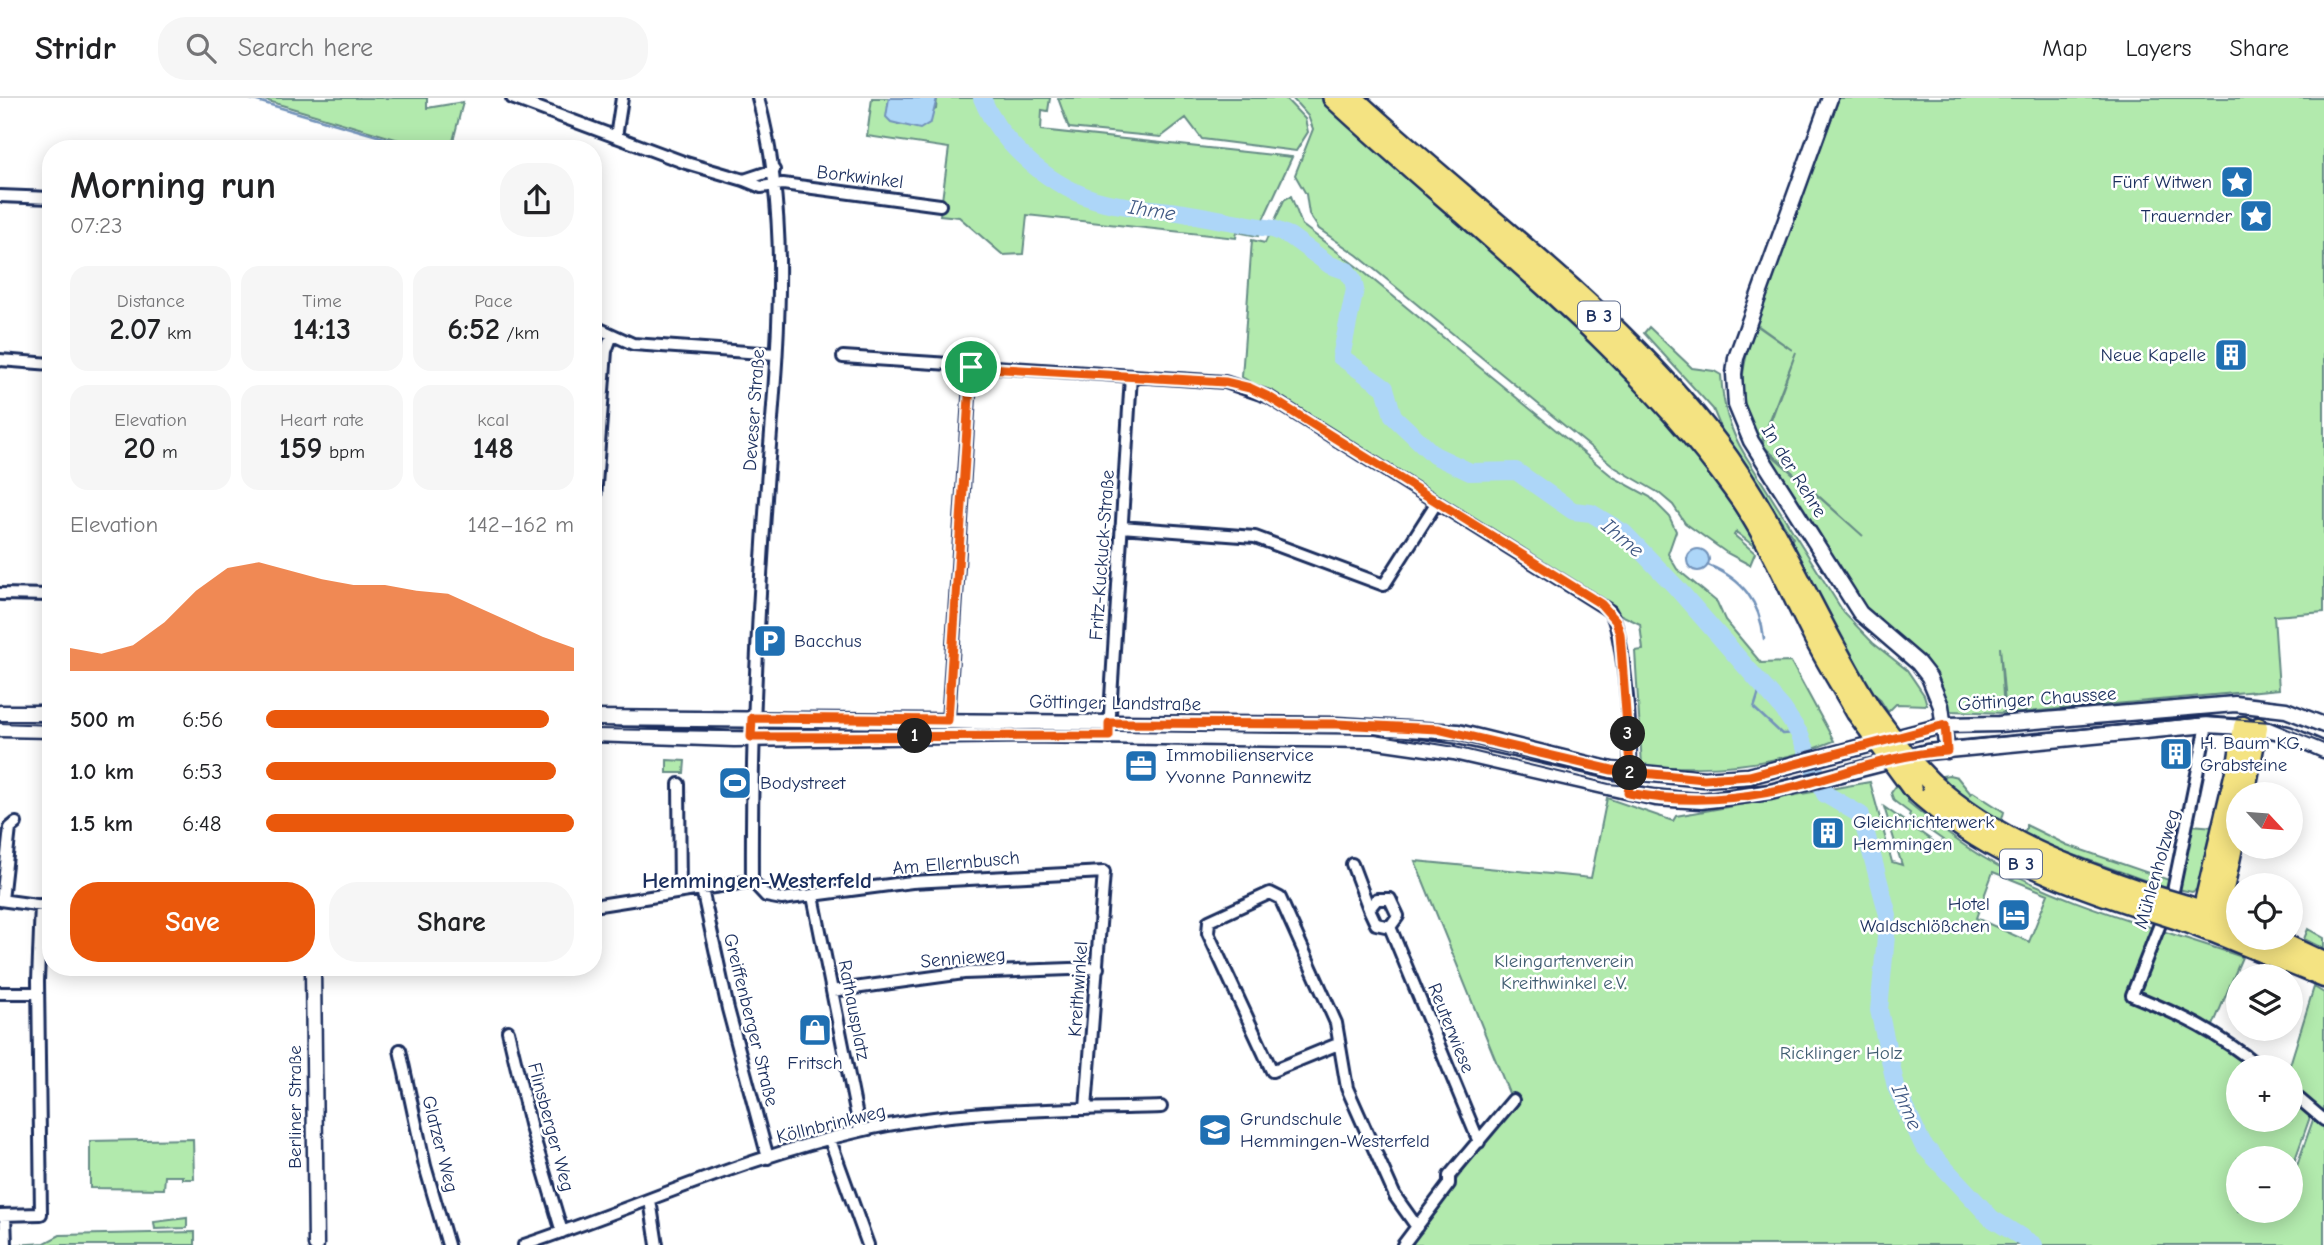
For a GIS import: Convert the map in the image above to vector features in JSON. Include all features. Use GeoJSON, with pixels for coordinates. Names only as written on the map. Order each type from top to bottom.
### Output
{"type":"FeatureCollection","features":[{"type":"Feature","properties":{"kind":"highway","name":"B 3"},"geometry":{"type":"LineString","coordinates":[[1333,98],[1571,310],[1643,381],[1697,441],[1735,491],[1763,536],[1863,710],[1911,787],[1948,820],[2013,860],[2199,917]]}},
{"type":"Feature","properties":{"kind":"highway","name":"B 3"},"geometry":{"type":"LineString","coordinates":[[1353,98],[1570,289],[1632,347],[1695,414],[1746,482],[1770,521],[1837,651],[1863,710],[1931,782],[1950,800],[1993,830],[2152,903]]}},
{"type":"Feature","properties":{"kind":"main road"},"geometry":{"type":"LineString","coordinates":[[2246,782],[2250,727]]}},
{"type":"Feature","properties":{"kind":"main road"},"geometry":{"type":"LineString","coordinates":[[2199,917],[2238,759],[2250,727]]}},
{"type":"Feature","properties":{"kind":"main road"},"geometry":{"type":"LineString","coordinates":[[2199,917],[2225,891],[2230,859]]}},
{"type":"Feature","properties":{"kind":"main road","name":"B 3"},"geometry":{"type":"LineString","coordinates":[[2199,917],[2226,921]]}},
{"type":"Feature","properties":{"kind":"main road","name":"B 3"},"geometry":{"type":"LineString","coordinates":[[2199,917],[2324,978]]}},
{"type":"Feature","properties":{"kind":"main road"},"geometry":{"type":"LineString","coordinates":[[2298,950],[2324,962]]}},
{"type":"Feature","properties":{"kind":"street"},"geometry":{"type":"LineString","coordinates":[[616,137],[622,98]]}},
{"type":"Feature","properties":{"kind":"street","name":"Deveser Straße"},"geometry":{"type":"LineString","coordinates":[[752,881],[752,727],[780,278],[776,185],[758,98]]}},
{"type":"Feature","properties":{"kind":"street","name":"In der Rehre"},"geometry":{"type":"LineString","coordinates":[[1830,98],[1736,358],[1736,405],[1751,442],[1790,498],[1853,603],[1929,677],[1937,693],[1945,725],[1947,751]]}},
{"type":"Feature","properties":{"kind":"street","name":"Borkwinkel"},"geometry":{"type":"LineString","coordinates":[[519,99],[686,163],[761,187],[776,185],[940,205]]}},
{"type":"Feature","properties":{"kind":"street"},"geometry":{"type":"LineString","coordinates":[[744,180],[774,170]]}},
{"type":"Feature","properties":{"kind":"street"},"geometry":{"type":"LineString","coordinates":[[0,196],[42,198]]}},
{"type":"Feature","properties":{"kind":"street"},"geometry":{"type":"LineString","coordinates":[[602,330],[633,344],[776,354]]}},
{"type":"Feature","properties":{"kind":"street"},"geometry":{"type":"LineString","coordinates":[[602,391],[606,351],[612,335]]}},
{"type":"Feature","properties":{"kind":"street"},"geometry":{"type":"LineString","coordinates":[[843,357],[1225,382],[1259,392],[1610,611],[1620,634],[1630,773],[1628,793]]}},
{"type":"Feature","properties":{"kind":"street"},"geometry":{"type":"LineString","coordinates":[[0,360],[42,363]]}},
{"type":"Feature","properties":{"kind":"street"},"geometry":{"type":"LineString","coordinates":[[948,720],[971,367]]}},
{"type":"Feature","properties":{"kind":"street","name":"Fritz-Kuckuck-Straße"},"geometry":{"type":"LineString","coordinates":[[1109,729],[1131,376]]}},
{"type":"Feature","properties":{"kind":"street"},"geometry":{"type":"LineString","coordinates":[[1121,527],[1255,537],[1384,585],[1437,502]]}},
{"type":"Feature","properties":{"kind":"street"},"geometry":{"type":"LineString","coordinates":[[0,594],[42,595]]}},
{"type":"Feature","properties":{"kind":"street","name":"Göttinger Chaussee"},"geometry":{"type":"LineString","coordinates":[[1630,773],[1704,779],[1749,776],[1945,725],[1999,724],[2216,704],[2286,710],[2324,725]]}},
{"type":"Feature","properties":{"kind":"street"},"geometry":{"type":"LineString","coordinates":[[2250,705],[2257,712],[2250,727]]}},
{"type":"Feature","properties":{"kind":"street"},"geometry":{"type":"LineString","coordinates":[[0,713],[42,713]]}},
{"type":"Feature","properties":{"kind":"street","name":"Göttinger Landstraße"},"geometry":{"type":"LineString","coordinates":[[602,719],[752,727],[1109,729],[1337,724],[1438,729],[1630,773]]}},
{"type":"Feature","properties":{"kind":"street","name":"Göttinger Landstraße"},"geometry":{"type":"LineString","coordinates":[[602,734],[948,720],[1384,741],[1454,752],[1628,793],[1700,801],[1731,799]]}},
{"type":"Feature","properties":{"kind":"street","name":"Göttinger Chaussee"},"geometry":{"type":"LineString","coordinates":[[1731,799],[1800,785],[1892,759],[2207,725],[2250,727],[2288,734],[2324,750]]}},
{"type":"Feature","properties":{"kind":"street","name":"Mühlenholzweg"},"geometry":{"type":"LineString","coordinates":[[2207,725],[2173,891],[2132,995],[2197,1022],[2245,1055]]}},
{"type":"Feature","properties":{"kind":"street"},"geometry":{"type":"LineString","coordinates":[[0,729],[42,730]]}},
{"type":"Feature","properties":{"kind":"street"},"geometry":{"type":"LineString","coordinates":[[679,784],[680,892]]}},
{"type":"Feature","properties":{"kind":"street"},"geometry":{"type":"LineString","coordinates":[[16,823],[10,828],[1,900],[42,905]]}},
{"type":"Feature","properties":{"kind":"street","name":"Reuterwiese"},"geometry":{"type":"LineString","coordinates":[[1352,864],[1376,924],[1390,927]]}},
{"type":"Feature","properties":{"kind":"street","name":"Am Ellernbusch"},"geometry":{"type":"LineString","coordinates":[[752,881],[766,896],[782,899],[935,880],[1104,872]]}},
{"type":"Feature","properties":{"kind":"street","name":"Kreithwinkel"},"geometry":{"type":"LineString","coordinates":[[1086,1109],[1104,872]]}},
{"type":"Feature","properties":{"kind":"street"},"geometry":{"type":"LineString","coordinates":[[602,905],[752,881]]}},
{"type":"Feature","properties":{"kind":"street","name":"Greiffenberger Straße"},"geometry":{"type":"LineString","coordinates":[[702,889],[728,1009],[768,1158]]}},
{"type":"Feature","properties":{"kind":"street"},"geometry":{"type":"LineString","coordinates":[[1338,1044],[1272,1071],[1208,933],[1209,921],[1270,893],[1280,898],[1336,1023],[1347,1088],[1395,1196],[1417,1227]]}},
{"type":"Feature","properties":{"kind":"street","name":"Rathausplatz"},"geometry":{"type":"LineString","coordinates":[[813,896],[860,1131]]}},
{"type":"Feature","properties":{"kind":"street","name":"Reuterwiese"},"geometry":{"type":"LineString","coordinates":[[1370,909],[1377,899],[1390,899],[1398,916],[1390,927]]}},
{"type":"Feature","properties":{"kind":"street","name":"Reuterwiese"},"geometry":{"type":"LineString","coordinates":[[1390,927],[1479,1142]]}},
{"type":"Feature","properties":{"kind":"street"},"geometry":{"type":"LineString","coordinates":[[6,1245],[3,1215],[41,1214],[38,993],[42,950]]}},
{"type":"Feature","properties":{"kind":"street","name":"Sennieweg"},"geometry":{"type":"LineString","coordinates":[[832,992],[964,973],[1098,968]]}},
{"type":"Feature","properties":{"kind":"street","name":"Berliner Straße"},"geometry":{"type":"LineString","coordinates":[[313,976],[316,1245]]}},
{"type":"Feature","properties":{"kind":"street"},"geometry":{"type":"LineString","coordinates":[[0,993],[38,993]]}},
{"type":"Feature","properties":{"kind":"street","name":"Flinsberger Weg"},"geometry":{"type":"LineString","coordinates":[[508,1031],[530,1124],[562,1232]]}},
{"type":"Feature","properties":{"kind":"street","name":"Glatzer Weg"},"geometry":{"type":"LineString","coordinates":[[400,1050],[425,1167],[448,1245]]}},
{"type":"Feature","properties":{"kind":"street"},"geometry":{"type":"LineString","coordinates":[[1403,1245],[1450,1184],[1449,1176],[1513,1100]]}},
{"type":"Feature","properties":{"kind":"street"},"geometry":{"type":"LineString","coordinates":[[2303,1102],[2324,1120]]}},
{"type":"Feature","properties":{"kind":"street","name":"Köllnbrinkweg"},"geometry":{"type":"LineString","coordinates":[[524,1245],[768,1158],[860,1131],[954,1115],[1161,1107]]}},
{"type":"Feature","properties":{"kind":"street"},"geometry":{"type":"LineString","coordinates":[[830,1140],[867,1245]]}},
{"type":"Feature","properties":{"kind":"street"},"geometry":{"type":"LineString","coordinates":[[650,1200],[657,1245]]}},
{"type":"Feature","properties":{"kind":"green space"},"geometry":{"type":"Polygon","coordinates":[[[258,98],[427,98],[427,108],[463,102],[453,140],[399,140],[258,98]]]}},
{"type":"Feature","properties":{"kind":"green space"},"geometry":{"type":"Polygon","coordinates":[[[872,98],[889,98],[888,105],[898,124],[906,125],[936,109],[937,98],[1050,98],[1048,111],[1042,110],[1041,130],[1292,157],[1261,224],[1139,207],[1092,195],[1056,178],[1013,141],[1012,147],[1032,166],[1047,179],[1071,193],[1138,211],[1260,229],[1258,236],[1237,232],[1236,238],[1027,215],[1023,254],[1003,255],[959,217],[940,215],[949,148],[867,136],[872,98]]]}},
{"type":"Feature","properties":{"kind":"green space"},"geometry":{"type":"Polygon","coordinates":[[[1058,98],[1285,98],[1305,119],[1308,132],[1296,151],[1202,139],[1186,118],[1161,137],[1069,128],[1058,98]]]}},
{"type":"Feature","properties":{"kind":"green space"},"geometry":{"type":"Polygon","coordinates":[[[1292,98],[1322,98],[1520,274],[1653,400],[1728,495],[1765,555],[1736,532],[1734,535],[1755,553],[1750,565],[1727,553],[1685,523],[1673,505],[1659,493],[1616,468],[1357,255],[1319,229],[1309,214],[1306,194],[1295,175],[1313,129],[1308,116],[1292,98]]]}},
{"type":"Feature","properties":{"kind":"green space"},"geometry":{"type":"Polygon","coordinates":[[[1839,98],[2324,98],[2324,612],[2274,616],[2279,689],[2006,714],[2000,647],[2004,713],[1950,711],[1943,691],[1921,659],[1876,618],[1850,587],[1818,531],[1765,449],[1863,536],[1762,445],[1796,352],[1761,443],[1747,412],[1742,385],[1746,358],[1756,325],[1792,350],[1756,324],[1839,98]]]}},
{"type":"Feature","properties":{"kind":"green space"},"geometry":{"type":"Polygon","coordinates":[[[1291,196],[1302,225],[1360,269],[1613,477],[1650,497],[1669,516],[1676,531],[1668,554],[1677,569],[1717,602],[1725,620],[1761,663],[1791,662],[1834,741],[1810,750],[1799,727],[1768,687],[1652,559],[1649,562],[1781,711],[1804,752],[1724,766],[1642,766],[1635,651],[1643,650],[1640,624],[1617,613],[1601,598],[1242,377],[1252,240],[1265,243],[1284,200],[1291,196]]]}},
{"type":"Feature","properties":{"kind":"green space"},"geometry":{"type":"Polygon","coordinates":[[[1649,327],[1692,368],[1714,371],[1721,375],[1728,417],[1745,455],[1844,613],[1873,643],[1907,670],[1924,695],[1927,705],[1896,704],[1888,712],[1879,698],[1870,691],[1790,542],[1793,538],[1723,433],[1713,409],[1644,333],[1649,327]]]}},
{"type":"Feature","properties":{"kind":"green space"},"geometry":{"type":"Polygon","coordinates":[[[667,760],[685,761],[684,773],[667,773],[667,760]]]}},
{"type":"Feature","properties":{"kind":"green space"},"geometry":{"type":"Polygon","coordinates":[[[1942,776],[1957,777],[1971,794],[1973,792],[2004,812],[2001,823],[1959,794],[1942,776]]]}},
{"type":"Feature","properties":{"kind":"green space","name":"Ricklinger Holz"},"geometry":{"type":"Polygon","coordinates":[[[1870,782],[1892,862],[1902,865],[1884,807],[1940,846],[1943,840],[1909,816],[1910,813],[1894,801],[1891,793],[1896,786],[1909,798],[1908,802],[1946,832],[1976,853],[2016,875],[2079,903],[2242,957],[2239,964],[2226,964],[2226,995],[2209,1035],[2238,1055],[2226,1055],[2226,1132],[2303,1132],[2303,1107],[2311,1114],[2300,1146],[2226,1146],[2226,1223],[2303,1223],[2303,1148],[2314,1117],[2324,1126],[2324,1245],[1408,1245],[1513,1103],[1415,861],[1591,878],[1607,798],[1673,821],[1676,816],[1870,782]],[[1815,822],[1813,838],[1839,845],[1842,826],[1815,822]],[[1993,872],[1976,918],[2029,942],[2048,894],[1993,872]]]}},
{"type":"Feature","properties":{"kind":"green space"},"geometry":{"type":"Polygon","coordinates":[[[2026,825],[2067,845],[2172,881],[2169,889],[2035,841],[2020,832],[2026,830],[2026,825]]]}},
{"type":"Feature","properties":{"kind":"green space"},"geometry":{"type":"Polygon","coordinates":[[[2191,825],[2214,827],[2200,888],[2192,892],[2177,889],[2191,825]]]}},
{"type":"Feature","properties":{"kind":"green space"},"geometry":{"type":"Polygon","coordinates":[[[2308,929],[2324,938],[2324,949],[2304,939],[2308,929]]]}},
{"type":"Feature","properties":{"kind":"green space"},"geometry":{"type":"Polygon","coordinates":[[[2314,987],[2324,993],[2324,1114],[2303,1096],[2303,1055],[2293,1055],[2297,1041],[2303,1041],[2303,1023],[2314,987]]]}},
{"type":"Feature","properties":{"kind":"green space"},"geometry":{"type":"Polygon","coordinates":[[[193,1139],[194,1179],[165,1176],[164,1189],[90,1188],[90,1141],[193,1139]]]}},
{"type":"Feature","properties":{"kind":"green space"},"geometry":{"type":"Polygon","coordinates":[[[187,1218],[187,1228],[155,1229],[154,1222],[187,1218]]]}},
{"type":"Feature","properties":{"kind":"green space"},"geometry":{"type":"Polygon","coordinates":[[[195,1232],[195,1245],[12,1245],[45,1243],[60,1235],[195,1232]]]}},
{"type":"Feature","properties":{"kind":"water"},"geometry":{"type":"Polygon","coordinates":[[[889,98],[937,98],[931,122],[920,129],[891,122],[886,117],[889,98]]]}},
{"type":"Feature","properties":{"kind":"water"},"geometry":{"type":"Polygon","coordinates":[[[1698,549],[1706,552],[1709,560],[1706,568],[1698,571],[1690,568],[1687,560],[1690,552],[1698,549]]]}},
{"type":"Feature","properties":{"kind":"waterway"},"geometry":{"type":"LineString","coordinates":[[247,98],[391,140]]}},
{"type":"Feature","properties":{"kind":"waterway","name":"Ihme"},"geometry":{"type":"LineString","coordinates":[[982,98],[1002,133],[1031,164],[1085,196],[1114,204],[1273,229],[1290,236],[1330,265],[1347,271],[1355,289],[1341,357],[1385,388],[1393,416],[1434,455],[1470,472],[1516,471],[1573,511],[1591,513],[1624,533],[1676,587],[1783,709],[1799,733],[1825,794],[1861,815],[1888,915],[1879,1010],[1896,1087],[1923,1145],[1991,1218],[2034,1245]]}},
{"type":"Feature","properties":{"kind":"waterway"},"geometry":{"type":"LineString","coordinates":[[1708,565],[1731,577],[1748,593],[1758,614],[1764,639]]}},
{"type":"Feature","properties":{"kind":"waterway"},"geometry":{"type":"LineString","coordinates":[[1762,683],[1754,708],[1782,734],[1799,733]]}},
{"type":"Feature","properties":{"kind":"tram line"},"geometry":{"type":"LineString","coordinates":[[602,729],[914,734],[1033,730],[1375,734],[1455,747],[1609,784],[1688,792],[1718,792],[1774,784],[1925,744],[2206,717],[2270,722],[2324,744]]}},
{"type":"Feature","properties":{"kind":"tram line"},"geometry":{"type":"LineString","coordinates":[[0,723],[42,725]]}},
{"type":"Feature","properties":{"kind":"place","name":"Fünf Witwen"},"geometry":{"type":"Point","coordinates":[2237,182]}},
{"type":"Feature","properties":{"kind":"place","name":"Trauernder"},"geometry":{"type":"Point","coordinates":[2256,216]}},
{"type":"Feature","properties":{"kind":"place","name":"Neue Kapelle"},"geometry":{"type":"Point","coordinates":[2231,355]}},
{"type":"Feature","properties":{"kind":"place","name":"Bacchus"},"geometry":{"type":"Point","coordinates":[770,641]}},
{"type":"Feature","properties":{"kind":"place","name":"H. Baum KG, Grabsteine"},"geometry":{"type":"Point","coordinates":[2176,754]}},
{"type":"Feature","properties":{"kind":"place","name":"Immobilienservice Yvonne Pannewitz"},"geometry":{"type":"Point","coordinates":[1141,766]}},
{"type":"Feature","properties":{"kind":"place","name":"Bodystreet"},"geometry":{"type":"Point","coordinates":[735,783]}},
{"type":"Feature","properties":{"kind":"place","name":"Gleichrichterwerk Hemmingen"},"geometry":{"type":"Point","coordinates":[1828,833]}},
{"type":"Feature","properties":{"kind":"place","name":"Hotel Waldschlößchen"},"geometry":{"type":"Point","coordinates":[2014,915]}},
{"type":"Feature","properties":{"kind":"place","name":"Fritsch"},"geometry":{"type":"Point","coordinates":[815,1030]}},
{"type":"Feature","properties":{"kind":"place","name":"Grundschule Hemmingen-Westerfeld"},"geometry":{"type":"Point","coordinates":[1215,1130]}},
{"type":"Feature","properties":{"kind":"district","name":"Hemmingen-Westerfeld"},"geometry":{"type":"Point","coordinates":[757,880]}},
{"type":"Feature","properties":{"kind":"route"},"geometry":{"type":"LineString","coordinates":[[971,367],[948,720],[752,718],[751,737],[1109,736],[1109,723],[1337,724],[1438,729],[1612,770],[1630,773],[1704,779],[1749,776],[1794,766],[1867,743],[1945,725],[1947,751],[1892,759],[1747,797],[1700,801],[1656,799],[1628,793],[1630,786],[1630,773],[1630,766],[1620,634],[1610,611],[1601,604],[1269,397],[1250,388],[1225,382],[971,367]]}},
{"type":"Feature","properties":{"kind":"park label","name":"Kleingartenverein Kreithwinkel e.V."},"geometry":{"type":"Point","coordinates":[1564,972]}}]}
